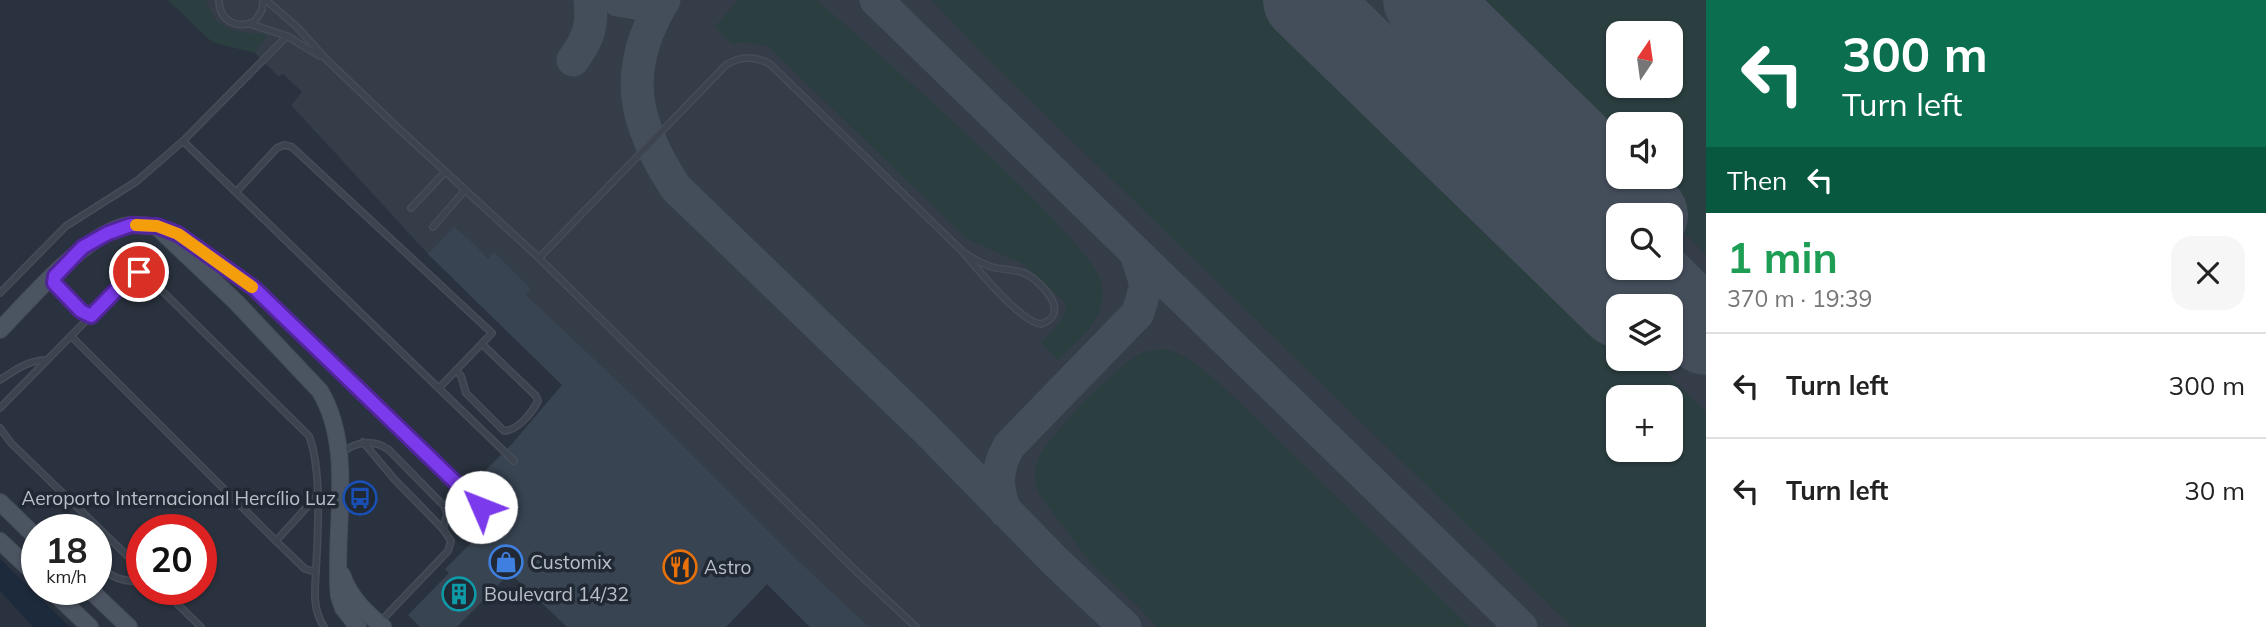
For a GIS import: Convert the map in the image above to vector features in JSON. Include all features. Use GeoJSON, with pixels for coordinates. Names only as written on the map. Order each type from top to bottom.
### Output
{"type":"FeatureCollection","features":[{"type":"Feature","properties":{"kind":"main road"},"geometry":{"type":"LineString","coordinates":[[0,330],[83,247],[108,233],[131,225],[157,226],[236,302],[320,391],[330,408],[338,458],[339,596],[343,607],[358,627]]}},
{"type":"Feature","properties":{"kind":"main road"},"geometry":{"type":"LineString","coordinates":[[0,502],[21,523]]}},
{"type":"Feature","properties":{"kind":"main road"},"geometry":{"type":"LineString","coordinates":[[0,541],[21,561]]}},
{"type":"Feature","properties":{"kind":"main road"},"geometry":{"type":"LineString","coordinates":[[340,566],[348,591],[380,625]]}},
{"type":"Feature","properties":{"kind":"main road"},"geometry":{"type":"LineString","coordinates":[[66,605],[89,627]]}},
{"type":"Feature","properties":{"kind":"main road"},"geometry":{"type":"LineString","coordinates":[[106,605],[129,627]]}},
{"type":"Feature","properties":{"kind":"lane"},"geometry":{"type":"LineString","coordinates":[[219,0],[220,11],[227,21],[238,26],[250,24],[287,36],[326,59]]}},
{"type":"Feature","properties":{"kind":"lane"},"geometry":{"type":"LineString","coordinates":[[250,24],[260,16],[265,0],[297,27],[326,59],[539,258],[916,627]]}},
{"type":"Feature","properties":{"kind":"lane"},"geometry":{"type":"LineString","coordinates":[[0,293],[66,226],[137,181],[183,141],[287,36]]}},
{"type":"Feature","properties":{"kind":"lane"},"geometry":{"type":"LineString","coordinates":[[539,258],[726,65],[745,57],[770,64],[963,252],[983,277],[1027,319],[1041,324],[1053,316],[1054,300],[1030,276],[989,266],[963,252]]}},
{"type":"Feature","properties":{"kind":"lane"},"geometry":{"type":"LineString","coordinates":[[183,141],[514,461]]}},
{"type":"Feature","properties":{"kind":"lane"},"geometry":{"type":"LineString","coordinates":[[236,192],[277,148],[292,146],[492,333],[439,388]]}},
{"type":"Feature","properties":{"kind":"lane"},"geometry":{"type":"LineString","coordinates":[[411,208],[446,172]]}},
{"type":"Feature","properties":{"kind":"lane"},"geometry":{"type":"LineString","coordinates":[[433,226],[465,190]]}},
{"type":"Feature","properties":{"kind":"lane"},"geometry":{"type":"LineString","coordinates":[[157,226],[178,234],[254,288],[481,507]]}},
{"type":"Feature","properties":{"kind":"lane"},"geometry":{"type":"LineString","coordinates":[[0,408],[128,278],[139,272],[144,273],[303,428],[312,443],[317,496],[316,572],[313,586],[319,618],[324,627]]}},
{"type":"Feature","properties":{"kind":"lane"},"geometry":{"type":"LineString","coordinates":[[55,276],[54,283],[61,291],[81,311],[91,316]]}},
{"type":"Feature","properties":{"kind":"lane"},"geometry":{"type":"LineString","coordinates":[[71,336],[305,569],[316,572]]}},
{"type":"Feature","properties":{"kind":"lane"},"geometry":{"type":"LineString","coordinates":[[456,370],[461,376],[466,393],[504,431],[515,428],[538,401],[482,344]]}},
{"type":"Feature","properties":{"kind":"lane"},"geometry":{"type":"LineString","coordinates":[[0,380],[21,366],[36,360],[47,360]]}},
{"type":"Feature","properties":{"kind":"lane"},"geometry":{"type":"LineString","coordinates":[[0,428],[126,554]]}},
{"type":"Feature","properties":{"kind":"lane"},"geometry":{"type":"LineString","coordinates":[[338,458],[350,447],[363,442],[383,445],[444,506],[447,514],[443,529]]}},
{"type":"Feature","properties":{"kind":"lane"},"geometry":{"type":"LineString","coordinates":[[363,442],[452,541],[448,551],[380,625]]}},
{"type":"Feature","properties":{"kind":"lane"},"geometry":{"type":"LineString","coordinates":[[276,541],[317,496]]}},
{"type":"Feature","properties":{"kind":"lane"},"geometry":{"type":"LineString","coordinates":[[178,605],[201,627]]}},
{"type":"Feature","properties":{"kind":"shaded area"},"geometry":{"type":"Polygon","coordinates":[[[168,0],[1706,0],[1706,627],[810,627],[767,584],[726,627],[484,530],[455,501],[511,445],[562,385],[428,254],[291,105],[302,92],[283,74],[279,77],[255,53],[212,42],[168,0]]]}},
{"type":"Feature","properties":{"kind":"shaded area"},"geometry":{"type":"Polygon","coordinates":[[[168,0],[206,0],[215,19],[221,24],[235,31],[264,34],[266,37],[255,53],[212,42],[168,0]]]}},
{"type":"Feature","properties":{"kind":"shaded area"},"geometry":{"type":"Polygon","coordinates":[[[738,0],[817,0],[926,96],[1062,228],[1090,263],[1102,286],[1102,298],[1096,319],[1090,328],[1058,360],[1041,343],[1062,319],[1065,302],[1022,263],[967,239],[768,46],[743,42],[732,44],[715,27],[738,0]]]}},
{"type":"Feature","properties":{"kind":"shaded area"},"geometry":{"type":"Polygon","coordinates":[[[932,0],[1284,0],[1606,314],[1606,371],[1664,371],[1678,385],[1606,385],[1606,462],[1683,462],[1683,389],[1706,412],[1706,627],[1572,627],[986,57],[932,0]]]}},
{"type":"Feature","properties":{"kind":"shaded area"},"geometry":{"type":"Polygon","coordinates":[[[1445,0],[1706,0],[1706,254],[1683,232],[1683,203],[1654,203],[1639,189],[1683,189],[1683,112],[1606,112],[1606,156],[1445,0]]]}},
{"type":"Feature","properties":{"kind":"shaded area"},"geometry":{"type":"Polygon","coordinates":[[[1166,349],[1186,358],[1221,385],[1470,627],[1157,627],[1093,566],[1039,494],[1035,475],[1037,463],[1053,437],[1099,387],[1140,354],[1166,349]]]}},
{"type":"Feature","properties":{"kind":"water"},"geometry":{"type":"Polygon","coordinates":[[[0,559],[21,579],[21,605],[47,605],[70,627],[33,627],[0,591],[0,559]]]}},
{"type":"Feature","properties":{"kind":"building"},"geometry":{"type":"Polygon","coordinates":[[[454,227],[488,259],[494,252],[531,289],[525,294],[869,627],[810,627],[767,584],[726,627],[567,627],[510,573],[457,627],[420,627],[408,615],[449,573],[445,569],[484,530],[455,501],[511,445],[562,385],[428,254],[454,227]]]}},
{"type":"Feature","properties":{"kind":"taxiway"},"geometry":{"type":"LineString","coordinates":[[573,60],[588,32],[591,18],[590,0]]}},
{"type":"Feature","properties":{"kind":"taxiway"},"geometry":{"type":"LineString","coordinates":[[618,0],[636,3],[652,0]]}},
{"type":"Feature","properties":{"kind":"taxiway"},"geometry":{"type":"LineString","coordinates":[[664,0],[650,26],[642,50],[638,96],[650,141],[676,188],[925,428],[1055,561],[1125,627]]}},
{"type":"Feature","properties":{"kind":"taxiway"},"geometry":{"type":"LineString","coordinates":[[876,0],[1521,627]]}},
{"type":"Feature","properties":{"kind":"taxiway"},"geometry":{"type":"LineString","coordinates":[[1006,512],[998,479],[1001,463],[1009,446],[1138,313],[1146,285],[1136,253]]}},
{"type":"Feature","properties":{"kind":"runway"},"geometry":{"type":"LineString","coordinates":[[1305,0],[1608,294]]}},
{"type":"Feature","properties":{"kind":"runway"},"geometry":{"type":"LineString","coordinates":[[1425,0],[1634,203]]}},
{"type":"Feature","properties":{"kind":"runway"},"geometry":{"type":"LineString","coordinates":[[1651,280],[1706,333]]}},
{"type":"Feature","properties":{"kind":"slow traffic"},"geometry":{"type":"LineString","coordinates":[[136,225],[157,226],[178,234],[252,287]]}},
{"type":"Feature","properties":{"kind":"place","name":"Aeroporto Internacional Hercílio Luz"},"geometry":{"type":"Point","coordinates":[360,498]}},
{"type":"Feature","properties":{"kind":"place","name":"Customix"},"geometry":{"type":"Point","coordinates":[506,562]}},
{"type":"Feature","properties":{"kind":"place","name":"Astro"},"geometry":{"type":"Point","coordinates":[680,567]}},
{"type":"Feature","properties":{"kind":"place","name":"Boulevard 14/32"},"geometry":{"type":"Point","coordinates":[459,594]}},
{"type":"Feature","properties":{"kind":"route"},"geometry":{"type":"LineString","coordinates":[[139,272],[128,278],[91,316],[81,311],[54,283],[55,276],[83,247],[108,233],[131,225],[157,226],[178,234],[254,288],[481,507]]}}]}
